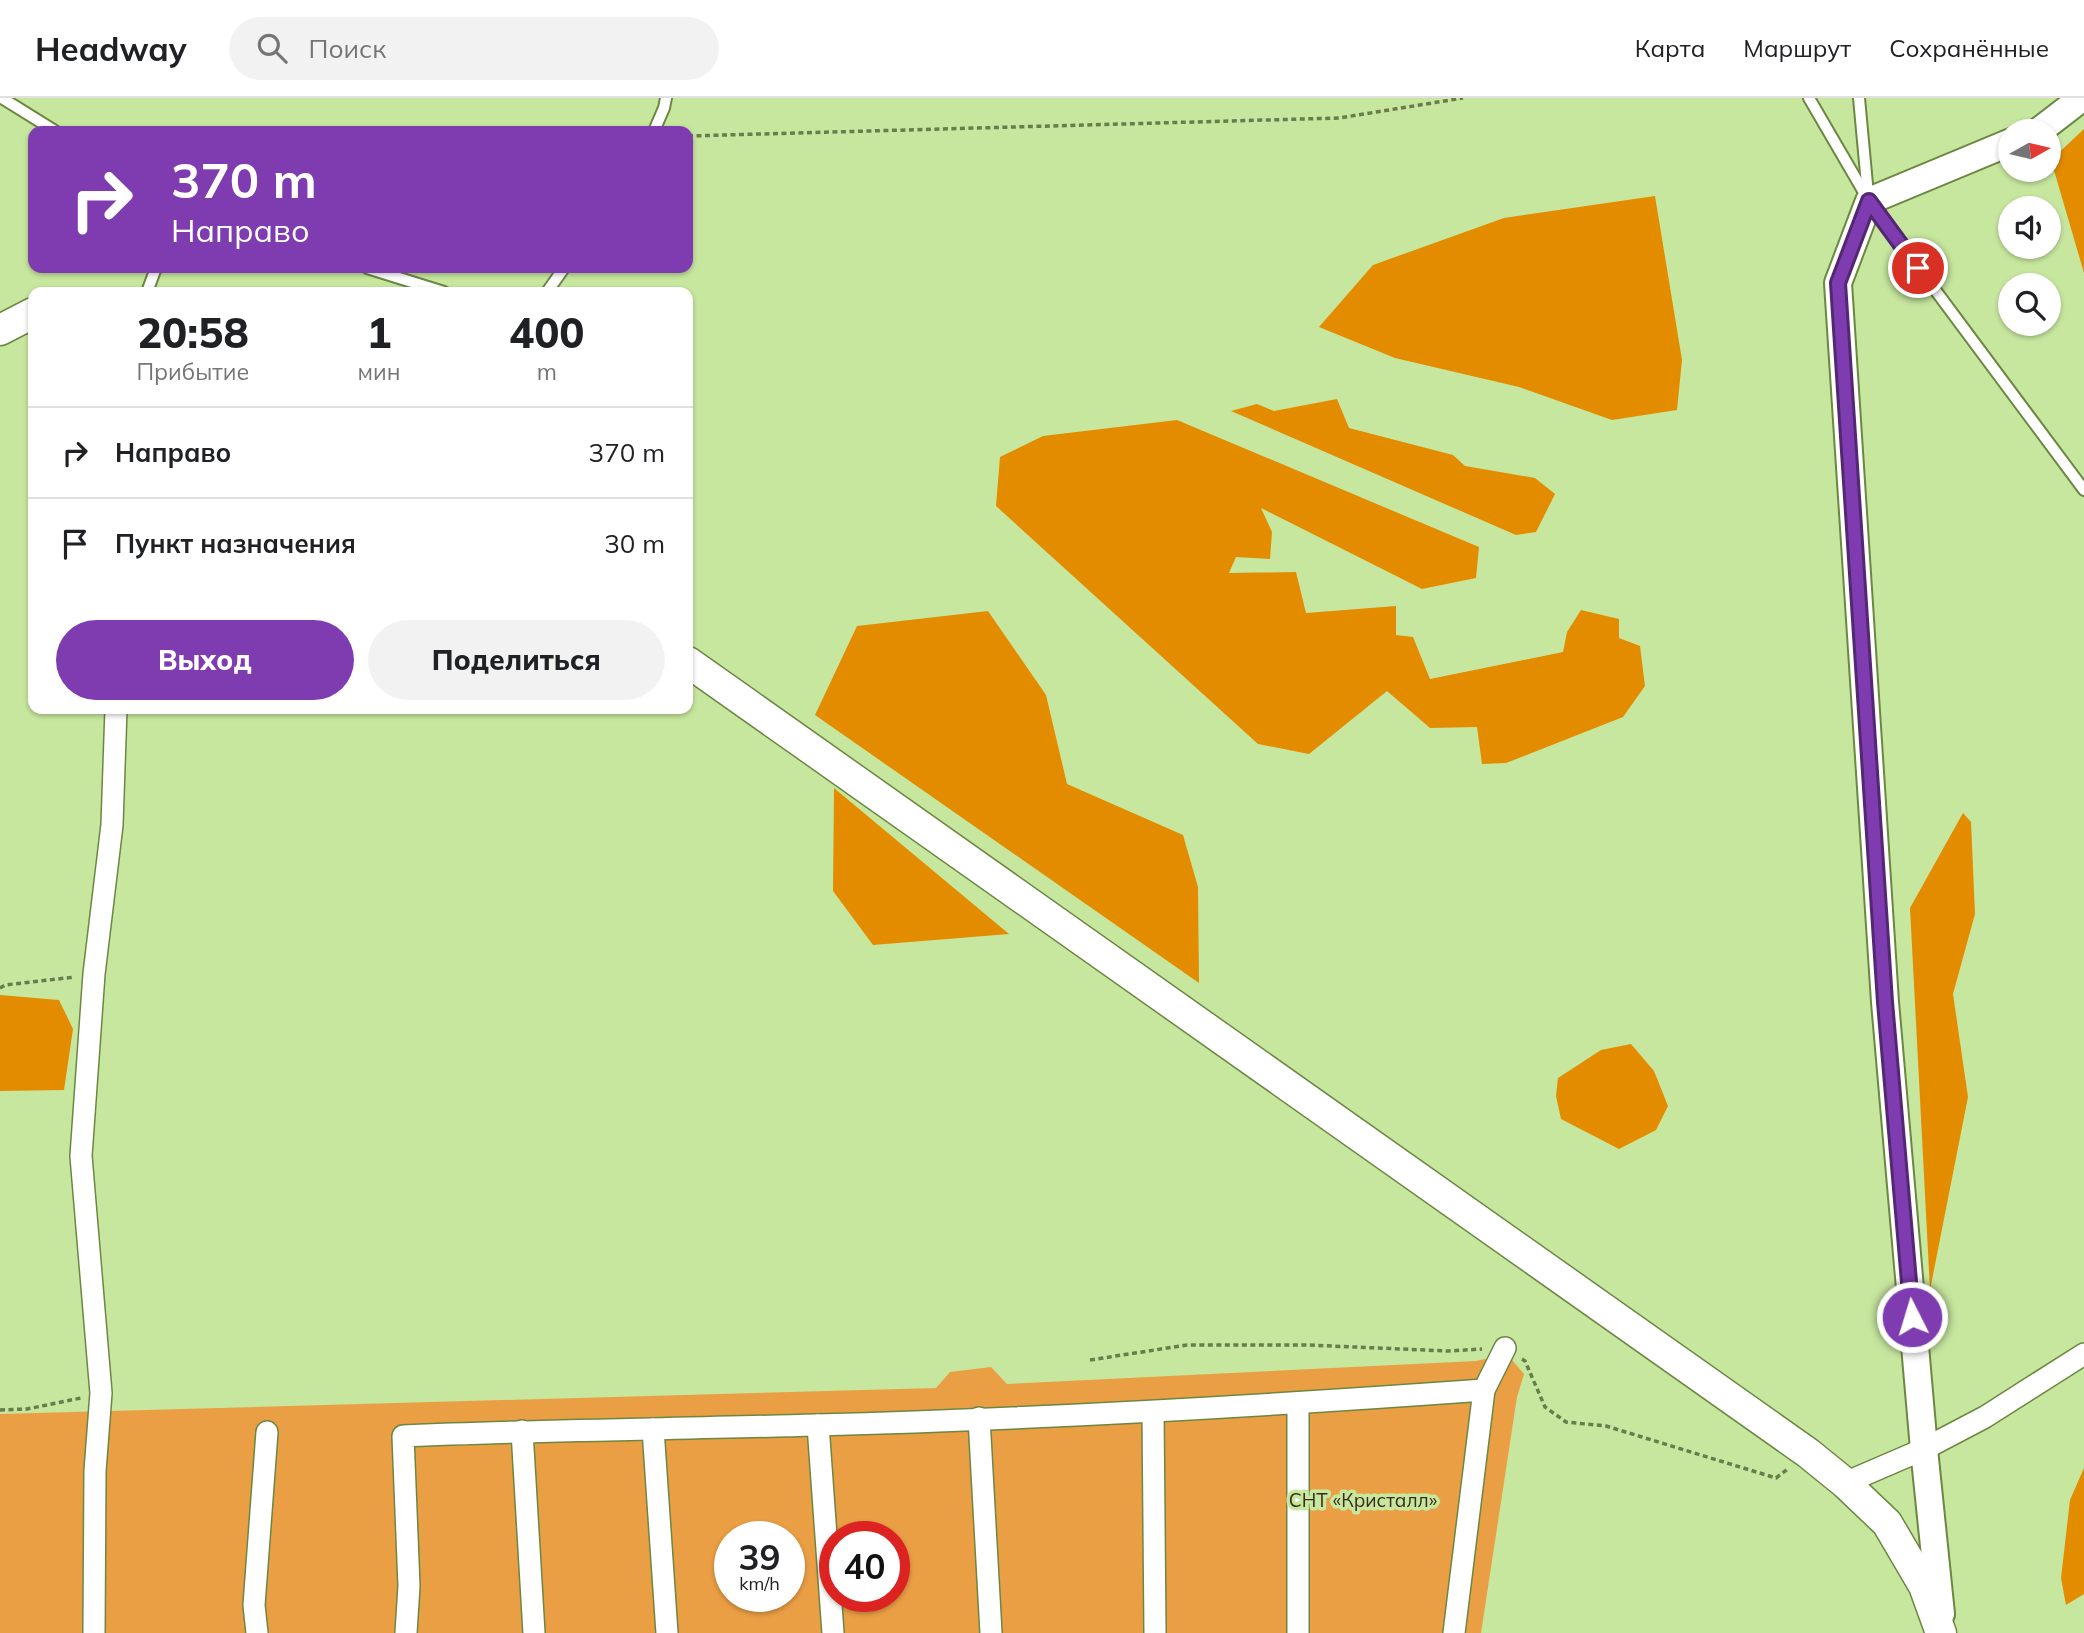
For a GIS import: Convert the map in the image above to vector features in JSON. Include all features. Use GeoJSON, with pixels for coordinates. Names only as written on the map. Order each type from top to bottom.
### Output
{"type":"FeatureCollection","features":[{"type":"Feature","properties":{"kind":"main road"},"geometry":{"type":"LineString","coordinates":[[0,330],[28,316]]}},
{"type":"Feature","properties":{"kind":"main road"},"geometry":{"type":"LineString","coordinates":[[693,666],[1808,1453],[1887,1523],[1924,1586],[1942,1633]]}},
{"type":"Feature","properties":{"kind":"street"},"geometry":{"type":"LineString","coordinates":[[2056,119],[2082,98]]}},
{"type":"Feature","properties":{"kind":"street"},"geometry":{"type":"LineString","coordinates":[[1942,1633],[1885,1002],[1838,283],[1869,201],[1998,147]]}},
{"type":"Feature","properties":{"kind":"street"},"geometry":{"type":"LineString","coordinates":[[94,1633],[95,1471],[101,1393],[81,1156],[94,974],[112,825],[116,714]]}},
{"type":"Feature","properties":{"kind":"street"},"geometry":{"type":"LineString","coordinates":[[1454,1633],[1485,1390],[1505,1349]]}},
{"type":"Feature","properties":{"kind":"street"},"geometry":{"type":"LineString","coordinates":[[1845,1483],[1924,1449],[1985,1418],[2084,1354]]}},
{"type":"Feature","properties":{"kind":"street"},"geometry":{"type":"LineString","coordinates":[[406,1633],[409,1586],[403,1436],[818,1425],[1153,1412],[1485,1390]]}},
{"type":"Feature","properties":{"kind":"street"},"geometry":{"type":"LineString","coordinates":[[1298,1403],[1298,1633]]}},
{"type":"Feature","properties":{"kind":"street"},"geometry":{"type":"LineString","coordinates":[[1153,1412],[1154,1633]]}},
{"type":"Feature","properties":{"kind":"street"},"geometry":{"type":"LineString","coordinates":[[979,1418],[991,1633]]}},
{"type":"Feature","properties":{"kind":"street"},"geometry":{"type":"LineString","coordinates":[[818,1425],[834,1633]]}},
{"type":"Feature","properties":{"kind":"street"},"geometry":{"type":"LineString","coordinates":[[653,1429],[667,1633]]}},
{"type":"Feature","properties":{"kind":"street"},"geometry":{"type":"LineString","coordinates":[[522,1431],[534,1633]]}},
{"type":"Feature","properties":{"kind":"street"},"geometry":{"type":"LineString","coordinates":[[257,1633],[254,1605],[267,1432]]}},
{"type":"Feature","properties":{"kind":"lane"},"geometry":{"type":"LineString","coordinates":[[2,98],[47,126]]}},
{"type":"Feature","properties":{"kind":"lane"},"geometry":{"type":"LineString","coordinates":[[655,126],[666,98]]}},
{"type":"Feature","properties":{"kind":"lane"},"geometry":{"type":"LineString","coordinates":[[1810,98],[1869,201],[2084,490]]}},
{"type":"Feature","properties":{"kind":"lane"},"geometry":{"type":"LineString","coordinates":[[1859,98],[1869,201]]}},
{"type":"Feature","properties":{"kind":"lane"},"geometry":{"type":"LineString","coordinates":[[383,273],[428,287]]}},
{"type":"Feature","properties":{"kind":"path"},"geometry":{"type":"LineString","coordinates":[[693,136],[1339,118],[1464,98]]}},
{"type":"Feature","properties":{"kind":"path"},"geometry":{"type":"LineString","coordinates":[[0,988],[5,985],[94,974]]}},
{"type":"Feature","properties":{"kind":"path"},"geometry":{"type":"LineString","coordinates":[[0,1410],[27,1409],[101,1393]]}},
{"type":"Feature","properties":{"kind":"green space","name":"СНТ «Кристалл»"},"geometry":{"type":"Polygon","coordinates":[[[1507,1354],[1524,1374],[1517,1397],[1481,1633],[0,1633],[0,1414],[936,1388],[950,1372],[991,1367],[1007,1384],[1476,1361],[1507,1354]]]}},
{"type":"Feature","properties":{"kind":"shaded area"},"geometry":{"type":"Polygon","coordinates":[[[2084,129],[2084,273],[2057,182],[2062,182],[2062,150],[2084,129]]]}},
{"type":"Feature","properties":{"kind":"shaded area"},"geometry":{"type":"Polygon","coordinates":[[[1655,196],[1682,360],[1677,410],[1612,420],[1519,387],[1395,358],[1319,327],[1373,265],[1504,218],[1655,196]]]}},
{"type":"Feature","properties":{"kind":"shaded area"},"geometry":{"type":"Polygon","coordinates":[[[1337,399],[1349,428],[1453,455],[1465,466],[1535,478],[1555,494],[1536,532],[1516,535],[1231,411],[1257,404],[1274,411],[1337,399]]]}},
{"type":"Feature","properties":{"kind":"shaded area"},"geometry":{"type":"Polygon","coordinates":[[[1177,420],[1479,547],[1476,578],[1422,589],[1261,508],[1272,532],[1270,559],[1236,557],[1229,573],[1296,572],[1306,613],[1396,606],[1396,635],[1413,637],[1430,679],[1563,652],[1567,632],[1581,610],[1619,619],[1619,638],[1640,646],[1645,686],[1623,717],[1506,763],[1482,764],[1477,727],[1430,728],[1387,691],[1309,754],[1258,744],[996,506],[1000,457],[1043,436],[1177,420]]]}},
{"type":"Feature","properties":{"kind":"shaded area"},"geometry":{"type":"Polygon","coordinates":[[[988,611],[1046,695],[1067,784],[1183,835],[1198,887],[1199,983],[815,715],[857,626],[988,611]]]}},
{"type":"Feature","properties":{"kind":"shaded area"},"geometry":{"type":"Polygon","coordinates":[[[834,788],[1009,934],[873,945],[833,891],[834,788]]]}},
{"type":"Feature","properties":{"kind":"shaded area"},"geometry":{"type":"Polygon","coordinates":[[[1963,813],[1971,822],[1975,914],[1953,994],[1968,1097],[1930,1290],[1910,908],[1963,813]]]}},
{"type":"Feature","properties":{"kind":"shaded area"},"geometry":{"type":"Polygon","coordinates":[[[0,995],[59,1000],[73,1029],[64,1090],[0,1091],[0,995]]]}},
{"type":"Feature","properties":{"kind":"shaded area"},"geometry":{"type":"Polygon","coordinates":[[[1631,1044],[1654,1071],[1668,1106],[1656,1130],[1619,1149],[1561,1119],[1556,1096],[1558,1078],[1601,1050],[1631,1044]]]}},
{"type":"Feature","properties":{"kind":"shaded area"},"geometry":{"type":"Polygon","coordinates":[[[2084,1468],[2084,1594],[2066,1605],[2061,1578],[2070,1500],[2084,1468]]]}},
{"type":"Feature","properties":{"kind":"route"},"geometry":{"type":"LineString","coordinates":[[1912,1317],[1885,1002],[1838,283],[1869,201],[1918,268]]}}]}
